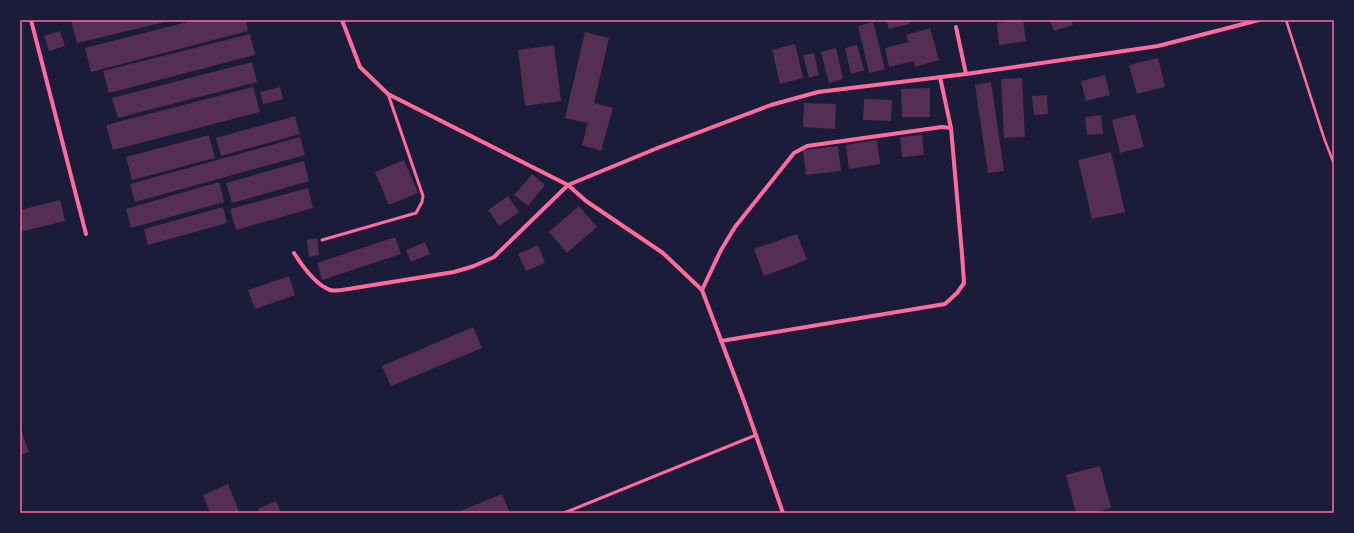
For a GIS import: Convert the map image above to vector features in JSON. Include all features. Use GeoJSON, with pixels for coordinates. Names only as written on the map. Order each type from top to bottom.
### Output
{"type":"FeatureCollection","features":[{"type":"Feature","properties":{"kind":"street"},"geometry":{"type":"LineString","coordinates":[[31,20],[86,234]]}},
{"type":"Feature","properties":{"kind":"street"},"geometry":{"type":"LineString","coordinates":[[342,20],[360,67],[388,94],[568,186],[586,201],[663,253],[702,290],[756,435],[783,513]]}},
{"type":"Feature","properties":{"kind":"street"},"geometry":{"type":"LineString","coordinates":[[294,253],[301,264],[319,284],[330,290],[342,290],[454,272],[474,266],[494,257],[568,186],[660,147],[771,105],[818,92],[966,74],[1158,46],[1259,20]]}},
{"type":"Feature","properties":{"kind":"street"},"geometry":{"type":"LineString","coordinates":[[956,27],[966,74]]}},
{"type":"Feature","properties":{"kind":"street"},"geometry":{"type":"LineString","coordinates":[[721,341],[945,304],[957,293],[964,283],[962,246],[951,128],[940,77]]}},
{"type":"Feature","properties":{"kind":"street"},"geometry":{"type":"LineString","coordinates":[[702,290],[721,250],[735,227],[794,153],[800,149],[807,146],[942,127],[951,128]]}},
{"type":"Feature","properties":{"kind":"lane"},"geometry":{"type":"LineString","coordinates":[[322,240],[416,213],[422,202],[423,196],[388,94]]}},
{"type":"Feature","properties":{"kind":"lane"},"geometry":{"type":"LineString","coordinates":[[564,513],[756,435]]}},
{"type":"Feature","properties":{"kind":"path"},"geometry":{"type":"LineString","coordinates":[[1286,20],[1324,138],[1334,164]]}},
{"type":"Feature","properties":{"kind":"building"},"geometry":{"type":"Polygon","coordinates":[[[71,20],[169,20],[169,21],[77,43],[71,20]]]}},
{"type":"Feature","properties":{"kind":"building"},"geometry":{"type":"Polygon","coordinates":[[[195,20],[246,20],[248,31],[91,72],[85,48],[195,20]]]}},
{"type":"Feature","properties":{"kind":"building"},"geometry":{"type":"Polygon","coordinates":[[[886,20],[908,20],[909,24],[889,29],[886,20]]]}},
{"type":"Feature","properties":{"kind":"building"},"geometry":{"type":"Polygon","coordinates":[[[1023,20],[1026,41],[999,45],[997,23],[1023,20]]]}},
{"type":"Feature","properties":{"kind":"building"},"geometry":{"type":"Polygon","coordinates":[[[1050,20],[1071,20],[1073,25],[1054,31],[1050,20]]]}},
{"type":"Feature","properties":{"kind":"building"},"geometry":{"type":"Polygon","coordinates":[[[873,22],[885,69],[869,73],[858,26],[873,22]]]}},
{"type":"Feature","properties":{"kind":"building"},"geometry":{"type":"Polygon","coordinates":[[[930,28],[939,60],[915,67],[914,61],[889,67],[885,48],[909,42],[906,35],[930,28]]]}},
{"type":"Feature","properties":{"kind":"building"},"geometry":{"type":"Polygon","coordinates":[[[60,31],[65,46],[49,51],[44,36],[60,31]]]}},
{"type":"Feature","properties":{"kind":"building"},"geometry":{"type":"Polygon","coordinates":[[[585,32],[609,38],[594,103],[613,108],[601,151],[582,145],[588,123],[565,118],[585,32]]]}},
{"type":"Feature","properties":{"kind":"building"},"geometry":{"type":"Polygon","coordinates":[[[250,34],[255,55],[109,93],[103,71],[250,34]]]}},
{"type":"Feature","properties":{"kind":"building"},"geometry":{"type":"Polygon","coordinates":[[[795,44],[803,78],[780,84],[772,50],[795,44]]]}},
{"type":"Feature","properties":{"kind":"building"},"geometry":{"type":"Polygon","coordinates":[[[554,45],[561,101],[525,106],[518,50],[554,45]]]}},
{"type":"Feature","properties":{"kind":"building"},"geometry":{"type":"Polygon","coordinates":[[[857,45],[864,70],[851,74],[845,48],[857,45]]]}},
{"type":"Feature","properties":{"kind":"building"},"geometry":{"type":"Polygon","coordinates":[[[836,48],[843,79],[829,83],[821,52],[836,48]]]}},
{"type":"Feature","properties":{"kind":"building"},"geometry":{"type":"Polygon","coordinates":[[[814,53],[819,75],[809,78],[803,55],[814,53]]]}},
{"type":"Feature","properties":{"kind":"building"},"geometry":{"type":"Polygon","coordinates":[[[1158,58],[1165,87],[1137,94],[1129,65],[1158,58]]]}},
{"type":"Feature","properties":{"kind":"building"},"geometry":{"type":"Polygon","coordinates":[[[252,62],[257,82],[118,118],[112,98],[252,62]]]}},
{"type":"Feature","properties":{"kind":"building"},"geometry":{"type":"Polygon","coordinates":[[[1105,75],[1110,95],[1086,101],[1081,81],[1105,75]]]}},
{"type":"Feature","properties":{"kind":"building"},"geometry":{"type":"Polygon","coordinates":[[[1022,78],[1025,137],[1004,138],[1001,79],[1022,78]]]}},
{"type":"Feature","properties":{"kind":"building"},"geometry":{"type":"Polygon","coordinates":[[[991,82],[1004,171],[988,173],[975,85],[991,82]]]}},
{"type":"Feature","properties":{"kind":"building"},"geometry":{"type":"Polygon","coordinates":[[[253,87],[260,112],[113,150],[106,125],[253,87]]]}},
{"type":"Feature","properties":{"kind":"building"},"geometry":{"type":"Polygon","coordinates":[[[280,87],[283,99],[263,104],[260,92],[280,87]]]}},
{"type":"Feature","properties":{"kind":"building"},"geometry":{"type":"Polygon","coordinates":[[[930,88],[930,117],[902,117],[901,89],[930,88]]]}},
{"type":"Feature","properties":{"kind":"building"},"geometry":{"type":"Polygon","coordinates":[[[1047,95],[1048,114],[1034,115],[1032,96],[1047,95]]]}},
{"type":"Feature","properties":{"kind":"building"},"geometry":{"type":"Polygon","coordinates":[[[864,99],[892,100],[891,121],[863,120],[864,99]]]}},
{"type":"Feature","properties":{"kind":"building"},"geometry":{"type":"Polygon","coordinates":[[[804,103],[836,104],[835,129],[803,127],[804,103]]]}},
{"type":"Feature","properties":{"kind":"building"},"geometry":{"type":"Polygon","coordinates":[[[1135,114],[1144,147],[1120,153],[1112,120],[1135,114]]]}},
{"type":"Feature","properties":{"kind":"building"},"geometry":{"type":"Polygon","coordinates":[[[1101,115],[1103,134],[1087,135],[1085,117],[1101,115]]]}},
{"type":"Feature","properties":{"kind":"building"},"geometry":{"type":"Polygon","coordinates":[[[295,116],[300,134],[221,156],[216,138],[295,116]]]}},
{"type":"Feature","properties":{"kind":"building"},"geometry":{"type":"Polygon","coordinates":[[[209,135],[215,158],[132,180],[126,157],[209,135]]]}},
{"type":"Feature","properties":{"kind":"building"},"geometry":{"type":"Polygon","coordinates":[[[922,135],[924,155],[902,157],[900,137],[922,135]]]}},
{"type":"Feature","properties":{"kind":"building"},"geometry":{"type":"Polygon","coordinates":[[[300,137],[305,155],[135,202],[130,184],[300,137]]]}},
{"type":"Feature","properties":{"kind":"building"},"geometry":{"type":"Polygon","coordinates":[[[877,140],[880,164],[849,169],[846,145],[877,140]]]}},
{"type":"Feature","properties":{"kind":"building"},"geometry":{"type":"Polygon","coordinates":[[[838,146],[841,171],[806,175],[803,150],[838,146]]]}},
{"type":"Feature","properties":{"kind":"building"},"geometry":{"type":"Polygon","coordinates":[[[1111,152],[1125,212],[1092,219],[1078,160],[1111,152]]]}},
{"type":"Feature","properties":{"kind":"building"},"geometry":{"type":"Polygon","coordinates":[[[404,160],[418,193],[389,205],[375,172],[404,160]]]}},
{"type":"Feature","properties":{"kind":"building"},"geometry":{"type":"Polygon","coordinates":[[[304,161],[309,181],[232,203],[226,183],[304,161]]]}},
{"type":"Feature","properties":{"kind":"building"},"geometry":{"type":"Polygon","coordinates":[[[532,174],[545,185],[528,206],[514,195],[532,174]]]}},
{"type":"Feature","properties":{"kind":"building"},"geometry":{"type":"Polygon","coordinates":[[[219,182],[224,202],[131,228],[126,209],[219,182]]]}},
{"type":"Feature","properties":{"kind":"building"},"geometry":{"type":"Polygon","coordinates":[[[308,188],[313,208],[236,230],[230,209],[308,188]]]}},
{"type":"Feature","properties":{"kind":"building"},"geometry":{"type":"Polygon","coordinates":[[[508,196],[519,212],[499,226],[488,210],[508,196]]]}},
{"type":"Feature","properties":{"kind":"building"},"geometry":{"type":"Polygon","coordinates":[[[60,200],[65,221],[20,232],[20,210],[60,200]]]}},
{"type":"Feature","properties":{"kind":"building"},"geometry":{"type":"Polygon","coordinates":[[[579,206],[597,227],[567,253],[549,232],[579,206]]]}},
{"type":"Feature","properties":{"kind":"building"},"geometry":{"type":"Polygon","coordinates":[[[223,207],[227,223],[148,245],[144,229],[223,207]]]}},
{"type":"Feature","properties":{"kind":"building"},"geometry":{"type":"Polygon","coordinates":[[[797,234],[807,260],[764,276],[754,249],[797,234]]]}},
{"type":"Feature","properties":{"kind":"building"},"geometry":{"type":"Polygon","coordinates":[[[395,237],[401,254],[322,280],[317,263],[395,237]]]}},
{"type":"Feature","properties":{"kind":"building"},"geometry":{"type":"Polygon","coordinates":[[[317,238],[319,255],[309,257],[307,240],[317,238]]]}},
{"type":"Feature","properties":{"kind":"building"},"geometry":{"type":"Polygon","coordinates":[[[425,242],[430,254],[411,262],[406,250],[425,242]]]}},
{"type":"Feature","properties":{"kind":"building"},"geometry":{"type":"Polygon","coordinates":[[[538,245],[545,263],[526,271],[518,254],[538,245]]]}},
{"type":"Feature","properties":{"kind":"building"},"geometry":{"type":"Polygon","coordinates":[[[289,276],[295,295],[255,309],[248,290],[289,276]]]}},
{"type":"Feature","properties":{"kind":"building"},"geometry":{"type":"Polygon","coordinates":[[[473,327],[482,348],[391,386],[382,366],[473,327]]]}},
{"type":"Feature","properties":{"kind":"building"},"geometry":{"type":"Polygon","coordinates":[[[20,427],[29,452],[20,455],[20,427]]]}},
{"type":"Feature","properties":{"kind":"building"},"geometry":{"type":"Polygon","coordinates":[[[1100,466],[1111,508],[1091,513],[1076,513],[1066,475],[1100,466]]]}},
{"type":"Feature","properties":{"kind":"building"},"geometry":{"type":"Polygon","coordinates":[[[228,484],[239,511],[235,513],[210,513],[203,495],[228,484]]]}},
{"type":"Feature","properties":{"kind":"building"},"geometry":{"type":"Polygon","coordinates":[[[502,494],[510,513],[456,513],[502,494]]]}},
{"type":"Feature","properties":{"kind":"building"},"geometry":{"type":"Polygon","coordinates":[[[276,501],[281,513],[260,513],[258,509],[276,501]]]}}]}
